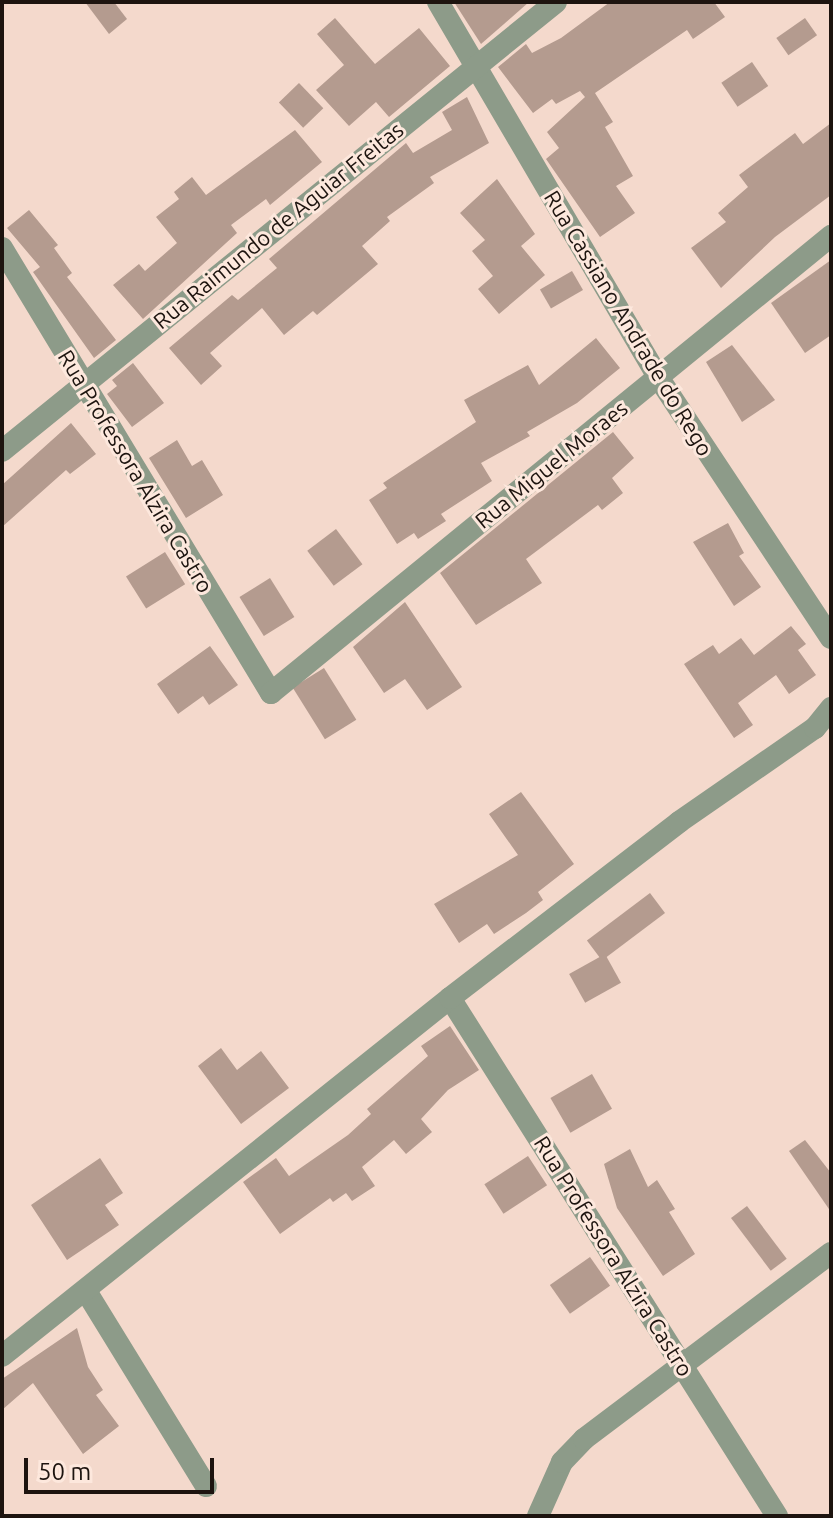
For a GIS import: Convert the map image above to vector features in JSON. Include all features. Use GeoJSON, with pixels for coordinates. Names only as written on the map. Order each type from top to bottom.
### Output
{"type":"FeatureCollection","features":[{"type":"Feature","properties":{"kind":"street","name":"Rua Cassiano Andrade do Rego"},"geometry":{"type":"LineString","coordinates":[[438,2],[658,377],[831,638]]}},
{"type":"Feature","properties":{"kind":"street","name":"Rua Raimundo de Aguiar Freitas"},"geometry":{"type":"LineString","coordinates":[[2,451],[474,64],[556,2]]}},
{"type":"Feature","properties":{"kind":"street","name":"Rua Miguel Moraes"},"geometry":{"type":"LineString","coordinates":[[271,693],[831,236]]}},
{"type":"Feature","properties":{"kind":"street","name":"Rua Professora Alzira Castro"},"geometry":{"type":"LineString","coordinates":[[2,248],[271,693]]}},
{"type":"Feature","properties":{"kind":"street"},"geometry":{"type":"LineString","coordinates":[[2,1356],[450,998],[679,822],[815,728],[831,708]]}},
{"type":"Feature","properties":{"kind":"street","name":"Rua Professora Alzira Castro"},"geometry":{"type":"LineString","coordinates":[[450,998],[777,1516]]}},
{"type":"Feature","properties":{"kind":"street"},"geometry":{"type":"LineString","coordinates":[[538,1516],[562,1462],[584,1439],[685,1368],[831,1253]]}},
{"type":"Feature","properties":{"kind":"street"},"geometry":{"type":"LineString","coordinates":[[86,1291],[206,1486]]}},
{"type":"Feature","properties":{"kind":"building"},"geometry":{"type":"Polygon","coordinates":[[[85,2],[114,2],[127,19],[109,34],[85,2]]]}},
{"type":"Feature","properties":{"kind":"building"},"geometry":{"type":"Polygon","coordinates":[[[454,2],[529,2],[481,44],[454,2]]]}},
{"type":"Feature","properties":{"kind":"building"},"geometry":{"type":"Polygon","coordinates":[[[610,2],[714,2],[725,17],[693,39],[687,30],[595,93],[613,122],[605,127],[633,176],[616,186],[635,213],[600,237],[546,159],[559,148],[547,132],[585,97],[580,91],[556,104],[552,99],[533,113],[498,67],[526,44],[532,53],[561,38],[610,2]]]}},
{"type":"Feature","properties":{"kind":"building"},"geometry":{"type":"Polygon","coordinates":[[[335,18],[375,64],[419,28],[450,66],[389,117],[376,102],[349,126],[316,90],[344,65],[317,34],[335,18]]]}},
{"type":"Feature","properties":{"kind":"building"},"geometry":{"type":"Polygon","coordinates":[[[805,18],[817,35],[788,55],[776,38],[805,18]]]}},
{"type":"Feature","properties":{"kind":"building"},"geometry":{"type":"Polygon","coordinates":[[[752,62],[768,86],[738,107],[721,83],[752,62]]]}},
{"type":"Feature","properties":{"kind":"building"},"geometry":{"type":"Polygon","coordinates":[[[299,83],[323,108],[303,128],[279,102],[299,83]]]}},
{"type":"Feature","properties":{"kind":"building"},"geometry":{"type":"Polygon","coordinates":[[[467,97],[489,143],[430,177],[434,183],[387,217],[390,221],[362,246],[378,264],[317,315],[313,311],[284,335],[262,308],[210,353],[222,366],[201,385],[169,348],[232,295],[238,300],[277,268],[269,259],[406,143],[413,153],[452,130],[442,112],[467,97]]]}},
{"type":"Feature","properties":{"kind":"building"},"geometry":{"type":"Polygon","coordinates":[[[831,123],[831,195],[775,237],[721,288],[691,248],[726,222],[718,213],[748,187],[739,175],[795,133],[803,144],[831,123]]]}},
{"type":"Feature","properties":{"kind":"building"},"geometry":{"type":"Polygon","coordinates":[[[295,130],[322,162],[270,205],[266,199],[231,225],[237,233],[143,319],[113,285],[139,264],[145,271],[177,243],[156,217],[179,199],[174,192],[192,177],[206,195],[295,130]]]}},
{"type":"Feature","properties":{"kind":"building"},"geometry":{"type":"Polygon","coordinates":[[[497,179],[535,234],[521,246],[545,275],[499,314],[478,289],[493,276],[472,251],[485,240],[460,213],[497,179]]]}},
{"type":"Feature","properties":{"kind":"building"},"geometry":{"type":"Polygon","coordinates":[[[29,210],[58,245],[54,248],[72,273],[67,277],[116,340],[94,358],[33,272],[40,267],[7,228],[29,210]]]}},
{"type":"Feature","properties":{"kind":"building"},"geometry":{"type":"Polygon","coordinates":[[[831,260],[831,335],[805,353],[771,303],[831,260]]]}},
{"type":"Feature","properties":{"kind":"building"},"geometry":{"type":"Polygon","coordinates":[[[572,271],[583,290],[551,309],[540,290],[572,271]]]}},
{"type":"Feature","properties":{"kind":"building"},"geometry":{"type":"Polygon","coordinates":[[[596,338],[620,368],[577,403],[527,432],[530,436],[481,463],[492,481],[441,514],[446,521],[418,539],[414,533],[397,544],[369,500],[387,488],[383,483],[476,422],[464,400],[528,365],[539,385],[596,338]]]}},
{"type":"Feature","properties":{"kind":"building"},"geometry":{"type":"Polygon","coordinates":[[[732,345],[775,400],[742,422],[706,362],[732,345]]]}},
{"type":"Feature","properties":{"kind":"building"},"geometry":{"type":"Polygon","coordinates":[[[133,363],[164,403],[132,427],[107,394],[117,386],[112,380],[133,363]]]}},
{"type":"Feature","properties":{"kind":"building"},"geometry":{"type":"Polygon","coordinates":[[[71,423],[96,454],[70,474],[66,470],[2,527],[2,485],[71,423]]]}},
{"type":"Feature","properties":{"kind":"building"},"geometry":{"type":"Polygon","coordinates":[[[613,432],[634,458],[612,478],[623,493],[602,510],[598,505],[526,559],[542,583],[476,625],[440,573],[613,432]]]}},
{"type":"Feature","properties":{"kind":"building"},"geometry":{"type":"Polygon","coordinates":[[[177,440],[192,466],[202,460],[223,495],[186,518],[149,458],[177,440]]]}},
{"type":"Feature","properties":{"kind":"building"},"geometry":{"type":"Polygon","coordinates":[[[728,523],[744,553],[739,556],[761,587],[734,606],[693,542],[728,523]]]}},
{"type":"Feature","properties":{"kind":"building"},"geometry":{"type":"Polygon","coordinates":[[[336,529],[362,564],[334,586],[307,551],[336,529]]]}},
{"type":"Feature","properties":{"kind":"building"},"geometry":{"type":"Polygon","coordinates":[[[165,552],[185,584],[146,609],[126,576],[165,552]]]}},
{"type":"Feature","properties":{"kind":"building"},"geometry":{"type":"Polygon","coordinates":[[[270,578],[294,617],[264,636],[239,597],[270,578]]]}},
{"type":"Feature","properties":{"kind":"building"},"geometry":{"type":"Polygon","coordinates":[[[405,602],[462,687],[427,710],[405,679],[384,693],[353,647],[405,602]]]}},
{"type":"Feature","properties":{"kind":"building"},"geometry":{"type":"Polygon","coordinates":[[[791,626],[806,644],[798,650],[816,675],[789,694],[776,675],[738,703],[753,725],[734,738],[684,664],[713,645],[719,654],[741,638],[754,655],[791,626]]]}},
{"type":"Feature","properties":{"kind":"building"},"geometry":{"type":"Polygon","coordinates":[[[210,646],[238,685],[209,705],[203,696],[178,714],[157,684],[210,646]]]}},
{"type":"Feature","properties":{"kind":"building"},"geometry":{"type":"Polygon","coordinates":[[[324,668],[356,720],[325,739],[293,688],[324,668]]]}},
{"type":"Feature","properties":{"kind":"building"},"geometry":{"type":"Polygon","coordinates":[[[521,792],[574,864],[538,892],[543,900],[526,913],[494,934],[487,924],[459,943],[434,904],[518,855],[489,814],[521,792]]]}},
{"type":"Feature","properties":{"kind":"building"},"geometry":{"type":"Polygon","coordinates":[[[650,893],[665,913],[602,961],[587,941],[650,893]]]}},
{"type":"Feature","properties":{"kind":"building"},"geometry":{"type":"Polygon","coordinates":[[[605,954],[621,983],[585,1003],[569,974],[605,954]]]}},
{"type":"Feature","properties":{"kind":"building"},"geometry":{"type":"Polygon","coordinates":[[[450,1026],[479,1070],[448,1090],[421,1119],[432,1132],[406,1154],[394,1140],[362,1167],[375,1186],[352,1201],[346,1193],[333,1202],[330,1198],[280,1234],[243,1182],[276,1158],[289,1176],[348,1135],[371,1114],[367,1109],[428,1056],[421,1046],[450,1026]]]}},
{"type":"Feature","properties":{"kind":"building"},"geometry":{"type":"Polygon","coordinates":[[[221,1048],[237,1070],[261,1051],[289,1088],[241,1124],[198,1066],[221,1048]]]}},
{"type":"Feature","properties":{"kind":"building"},"geometry":{"type":"Polygon","coordinates":[[[592,1074],[612,1109],[570,1133],[550,1098],[592,1074]]]}},
{"type":"Feature","properties":{"kind":"building"},"geometry":{"type":"Polygon","coordinates":[[[805,1140],[831,1173],[831,1212],[789,1151],[805,1140]]]}},
{"type":"Feature","properties":{"kind":"building"},"geometry":{"type":"Polygon","coordinates":[[[630,1149],[648,1187],[657,1180],[675,1209],[669,1212],[695,1254],[663,1276],[617,1208],[604,1164],[630,1149]]]}},
{"type":"Feature","properties":{"kind":"building"},"geometry":{"type":"Polygon","coordinates":[[[528,1156],[547,1185],[503,1214],[484,1184],[528,1156]]]}},
{"type":"Feature","properties":{"kind":"building"},"geometry":{"type":"Polygon","coordinates":[[[100,1158],[123,1193],[105,1205],[119,1225],[67,1260],[31,1205],[100,1158]]]}},
{"type":"Feature","properties":{"kind":"building"},"geometry":{"type":"Polygon","coordinates":[[[747,1206],[787,1259],[771,1271],[731,1218],[747,1206]]]}},
{"type":"Feature","properties":{"kind":"building"},"geometry":{"type":"Polygon","coordinates":[[[590,1257],[610,1286],[570,1314],[550,1285],[590,1257]]]}},
{"type":"Feature","properties":{"kind":"building"},"geometry":{"type":"Polygon","coordinates":[[[77,1328],[88,1367],[103,1390],[96,1395],[119,1426],[83,1454],[33,1383],[2,1410],[2,1379],[77,1328]]]}}]}
